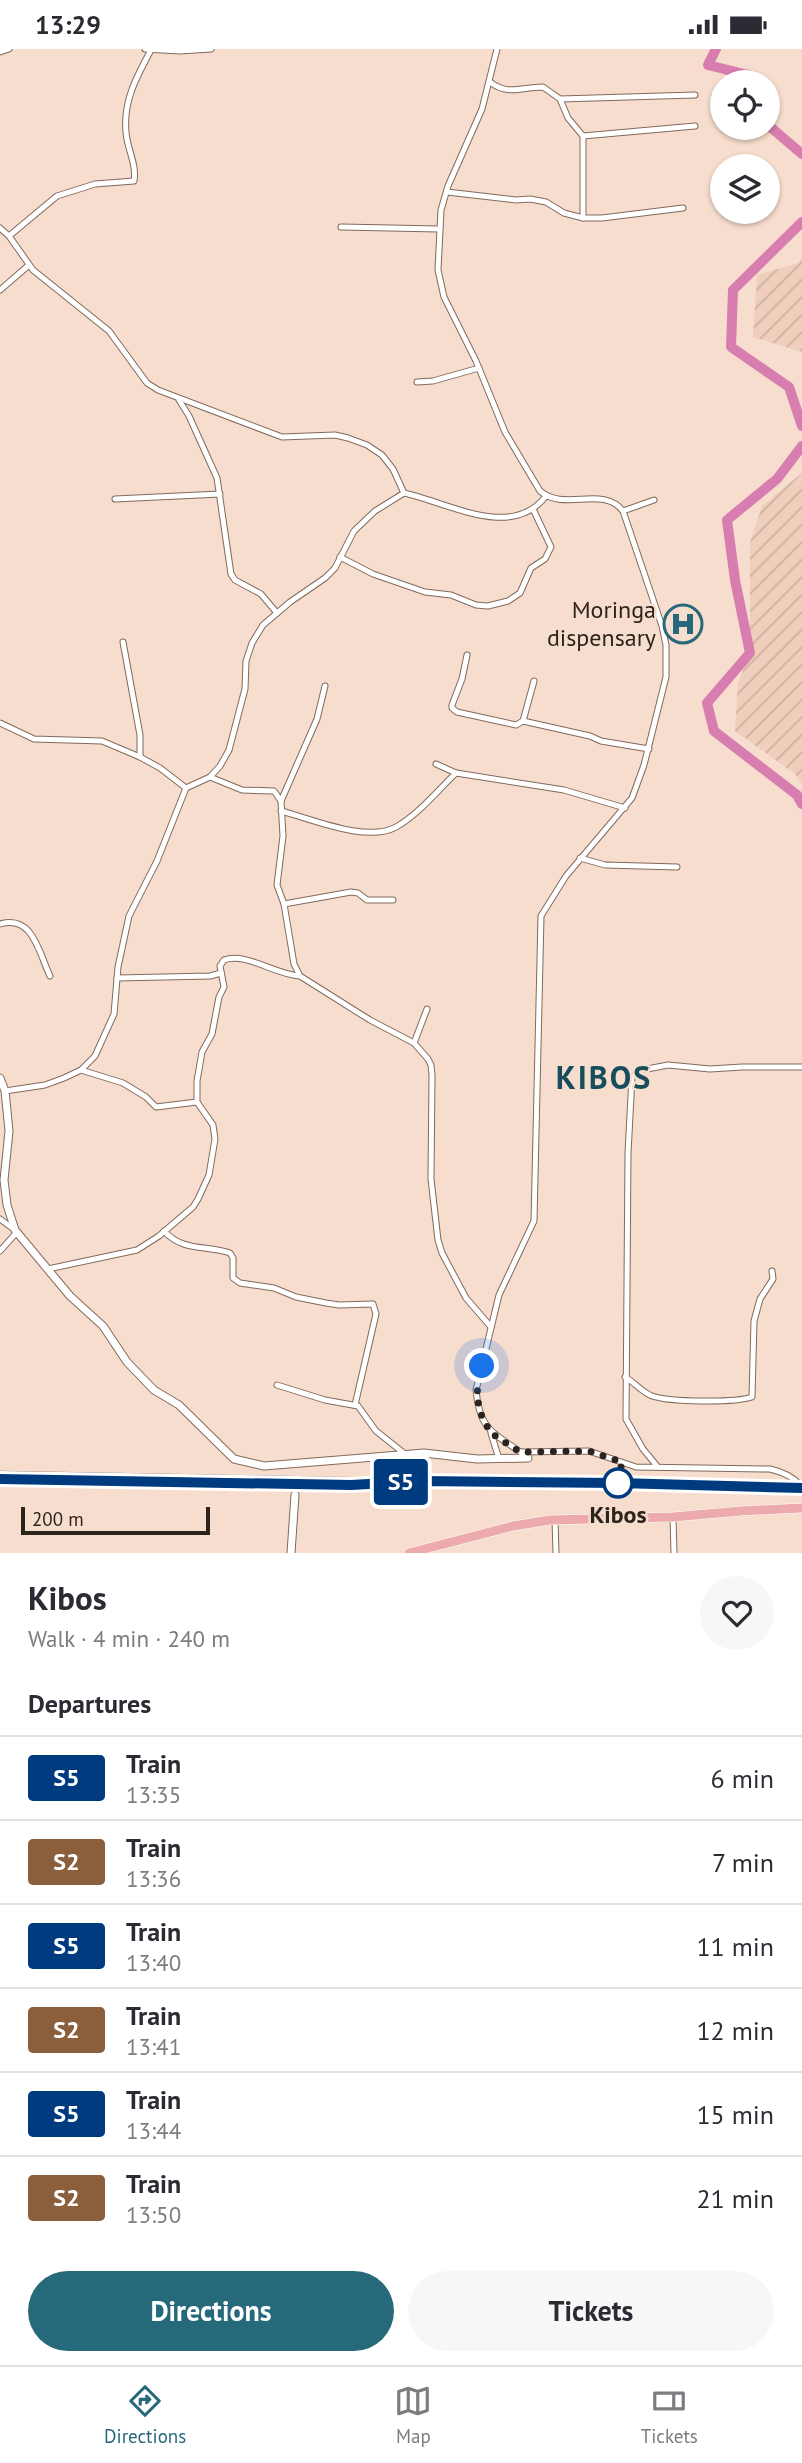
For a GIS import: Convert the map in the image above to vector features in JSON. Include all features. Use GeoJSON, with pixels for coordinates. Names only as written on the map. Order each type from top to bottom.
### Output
{"type":"FeatureCollection","features":[{"type":"Feature","properties":{"kind":"main road"},"geometry":{"type":"LineString","coordinates":[[409,1553],[513,1526],[555,1520],[673,1517],[802,1508]]}},
{"type":"Feature","properties":{"kind":"street"},"geometry":{"type":"LineString","coordinates":[[0,52],[9,49]]}},
{"type":"Feature","properties":{"kind":"street"},"geometry":{"type":"LineString","coordinates":[[145,49],[211,49]]}},
{"type":"Feature","properties":{"kind":"street"},"geometry":{"type":"LineString","coordinates":[[497,49],[482,109],[441,210],[438,270],[442,289],[505,432],[535,484],[546,496],[563,500],[606,499],[613,501],[624,511],[654,598],[666,645],[666,677],[637,789],[625,808],[580,858],[541,916],[534,1221],[503,1283],[476,1390],[482,1417],[491,1433],[499,1459]]}},
{"type":"Feature","properties":{"kind":"street"},"geometry":{"type":"LineString","coordinates":[[9,236],[57,196],[95,184],[134,181],[133,160],[126,134],[127,112],[130,89],[151,50]]}},
{"type":"Feature","properties":{"kind":"street"},"geometry":{"type":"LineString","coordinates":[[490,82],[498,88],[511,91],[543,87],[561,99],[695,95]]}},
{"type":"Feature","properties":{"kind":"street"},"geometry":{"type":"LineString","coordinates":[[561,99],[568,118],[583,135],[583,218]]}},
{"type":"Feature","properties":{"kind":"street"},"geometry":{"type":"LineString","coordinates":[[583,135],[695,126]]}},
{"type":"Feature","properties":{"kind":"street"},"geometry":{"type":"LineString","coordinates":[[447,192],[516,200],[530,199],[545,202],[564,213],[583,218],[683,208]]}},
{"type":"Feature","properties":{"kind":"street"},"geometry":{"type":"LineString","coordinates":[[341,227],[439,229]]}},
{"type":"Feature","properties":{"kind":"street"},"geometry":{"type":"LineString","coordinates":[[0,228],[9,236],[29,265],[108,331],[147,383],[179,400],[282,437],[348,437],[382,455],[393,469],[404,493]]}},
{"type":"Feature","properties":{"kind":"street"},"geometry":{"type":"LineString","coordinates":[[0,290],[29,265]]}},
{"type":"Feature","properties":{"kind":"street"},"geometry":{"type":"LineString","coordinates":[[416,382],[433,381],[479,369]]}},
{"type":"Feature","properties":{"kind":"street"},"geometry":{"type":"LineString","coordinates":[[179,400],[207,453],[220,494],[233,577],[261,594],[277,613]]}},
{"type":"Feature","properties":{"kind":"street"},"geometry":{"type":"LineString","coordinates":[[5,1091],[45,1084],[81,1070],[95,1056],[111,1024],[116,1007],[117,978],[128,916],[157,860],[186,788],[210,777],[225,759],[233,742],[245,689],[246,661],[262,625],[325,578],[335,568],[349,537],[367,518],[404,493],[492,517],[518,516],[533,509],[546,496]]}},
{"type":"Feature","properties":{"kind":"street"},"geometry":{"type":"LineString","coordinates":[[115,499],[220,494]]}},
{"type":"Feature","properties":{"kind":"street"},"geometry":{"type":"LineString","coordinates":[[624,511],[654,500]]}},
{"type":"Feature","properties":{"kind":"street"},"geometry":{"type":"LineString","coordinates":[[340,557],[373,574],[425,593],[460,597],[481,606],[499,604],[520,593],[531,568],[545,559],[551,547],[533,509]]}},
{"type":"Feature","properties":{"kind":"street"},"geometry":{"type":"LineString","coordinates":[[123,642],[140,735],[140,757]]}},
{"type":"Feature","properties":{"kind":"street"},"geometry":{"type":"LineString","coordinates":[[467,655],[452,705],[453,710],[516,725],[523,721],[590,736],[601,741],[649,749]]}},
{"type":"Feature","properties":{"kind":"street"},"geometry":{"type":"LineString","coordinates":[[523,721],[534,681]]}},
{"type":"Feature","properties":{"kind":"street"},"geometry":{"type":"LineString","coordinates":[[300,976],[291,950],[284,904],[277,885],[283,836],[281,801],[317,719],[325,686]]}},
{"type":"Feature","properties":{"kind":"street"},"geometry":{"type":"LineString","coordinates":[[0,723],[34,739],[102,741],[140,757],[175,778],[186,788]]}},
{"type":"Feature","properties":{"kind":"street"},"geometry":{"type":"LineString","coordinates":[[436,764],[456,773],[564,790],[625,808]]}},
{"type":"Feature","properties":{"kind":"street"},"geometry":{"type":"LineString","coordinates":[[281,811],[349,829],[377,833],[398,826],[456,773]]}},
{"type":"Feature","properties":{"kind":"street"},"geometry":{"type":"LineString","coordinates":[[210,777],[242,790],[274,791],[281,801]]}},
{"type":"Feature","properties":{"kind":"street"},"geometry":{"type":"LineString","coordinates":[[580,858],[605,865],[677,867]]}},
{"type":"Feature","properties":{"kind":"street"},"geometry":{"type":"LineString","coordinates":[[284,904],[351,892],[358,893],[367,900],[393,900]]}},
{"type":"Feature","properties":{"kind":"street"},"geometry":{"type":"LineString","coordinates":[[0,924],[14,921],[25,927],[38,946],[50,976]]}},
{"type":"Feature","properties":{"kind":"street"},"geometry":{"type":"LineString","coordinates":[[48,1269],[137,1250],[193,1207],[213,1159],[215,1130],[197,1102],[202,1052],[212,1034],[219,997],[224,987],[220,966],[228,958],[244,960],[276,972],[300,976],[370,1020],[414,1043],[431,1065],[431,1179],[438,1240],[466,1298],[491,1327]]}},
{"type":"Feature","properties":{"kind":"street"},"geometry":{"type":"LineString","coordinates":[[117,978],[209,976],[221,973]]}},
{"type":"Feature","properties":{"kind":"street"},"geometry":{"type":"LineString","coordinates":[[414,1043],[427,1009]]}},
{"type":"Feature","properties":{"kind":"street"},"geometry":{"type":"LineString","coordinates":[[657,1466],[643,1449],[626,1419],[628,1153],[632,1077],[642,1070],[668,1065],[710,1069],[802,1067]]}},
{"type":"Feature","properties":{"kind":"street"},"geometry":{"type":"LineString","coordinates":[[81,1070],[123,1083],[146,1097],[156,1107],[197,1102]]}},
{"type":"Feature","properties":{"kind":"street"},"geometry":{"type":"LineString","coordinates":[[0,1078],[5,1091],[9,1131],[4,1180],[9,1213],[16,1231]]}},
{"type":"Feature","properties":{"kind":"street"},"geometry":{"type":"LineString","coordinates":[[0,1219],[16,1231],[70,1296],[103,1326],[127,1361],[153,1390],[180,1405],[234,1459],[264,1466],[424,1453],[499,1459],[528,1458]]}},
{"type":"Feature","properties":{"kind":"street"},"geometry":{"type":"LineString","coordinates":[[0,1251],[16,1231]]}},
{"type":"Feature","properties":{"kind":"street"},"geometry":{"type":"LineString","coordinates":[[164,1231],[173,1241],[193,1248],[230,1253],[233,1258],[233,1278],[240,1283],[274,1288],[296,1297],[340,1305],[373,1304],[376,1314],[355,1405]]}},
{"type":"Feature","properties":{"kind":"street"},"geometry":{"type":"LineString","coordinates":[[625,1377],[656,1397],[686,1400],[752,1397],[754,1321],[760,1299],[773,1279],[772,1271]]}},
{"type":"Feature","properties":{"kind":"street"},"geometry":{"type":"LineString","coordinates":[[277,1385],[325,1400],[355,1405],[361,1409],[376,1431],[405,1454]]}},
{"type":"Feature","properties":{"kind":"street"},"geometry":{"type":"LineString","coordinates":[[491,1433],[528,1458]]}},
{"type":"Feature","properties":{"kind":"street"},"geometry":{"type":"LineString","coordinates":[[520,1452],[589,1451],[636,1467],[770,1469],[797,1481],[802,1488]]}},
{"type":"Feature","properties":{"kind":"street"},"geometry":{"type":"LineString","coordinates":[[291,1553],[295,1495]]}},
{"type":"Feature","properties":{"kind":"street"},"geometry":{"type":"LineString","coordinates":[[673,1517],[674,1553]]}},
{"type":"Feature","properties":{"kind":"street"},"geometry":{"type":"LineString","coordinates":[[555,1520],[556,1553]]}},
{"type":"Feature","properties":{"kind":"shaded area"},"geometry":{"type":"Polygon","coordinates":[[[802,258],[802,352],[753,337],[757,275],[798,263],[802,258]]]}},
{"type":"Feature","properties":{"kind":"shaded area"},"geometry":{"type":"Polygon","coordinates":[[[802,473],[802,784],[795,774],[735,731],[738,683],[750,653],[750,543],[762,506],[802,473]]]}},
{"type":"Feature","properties":{"kind":"waterway"},"geometry":{"type":"LineString","coordinates":[[716,49],[708,65],[728,70]]}},
{"type":"Feature","properties":{"kind":"waterway"},"geometry":{"type":"LineString","coordinates":[[780,135],[802,154]]}},
{"type":"Feature","properties":{"kind":"waterway"},"geometry":{"type":"LineString","coordinates":[[802,222],[733,290],[731,347],[789,387],[802,426]]}},
{"type":"Feature","properties":{"kind":"waterway"},"geometry":{"type":"LineString","coordinates":[[802,446],[777,479],[727,520],[735,580],[750,653],[707,703],[714,731],[797,795],[802,804]]}},
{"type":"Feature","properties":{"kind":"railway"},"geometry":{"type":"LineString","coordinates":[[0,1473],[802,1487]]}},
{"type":"Feature","properties":{"kind":"train","name":"S5"},"geometry":{"type":"LineString","coordinates":[[0,1479],[351,1485],[421,1481],[618,1483],[802,1488]]}},
{"type":"Feature","properties":{"kind":"place","name":"Moringa dispensary"},"geometry":{"type":"Point","coordinates":[683,624]}},
{"type":"Feature","properties":{"kind":"place","name":"Kibos"},"geometry":{"type":"Point","coordinates":[618,1483]}},
{"type":"Feature","properties":{"kind":"district","name":"KIBOS"},"geometry":{"type":"Point","coordinates":[604,1078]}},
{"type":"Feature","properties":{"kind":"route"},"geometry":{"type":"LineString","coordinates":[[482,1366],[476,1390],[477,1398],[482,1417],[491,1433],[506,1440],[520,1452],[589,1451],[602,1454],[622,1462],[618,1483]]}}]}
